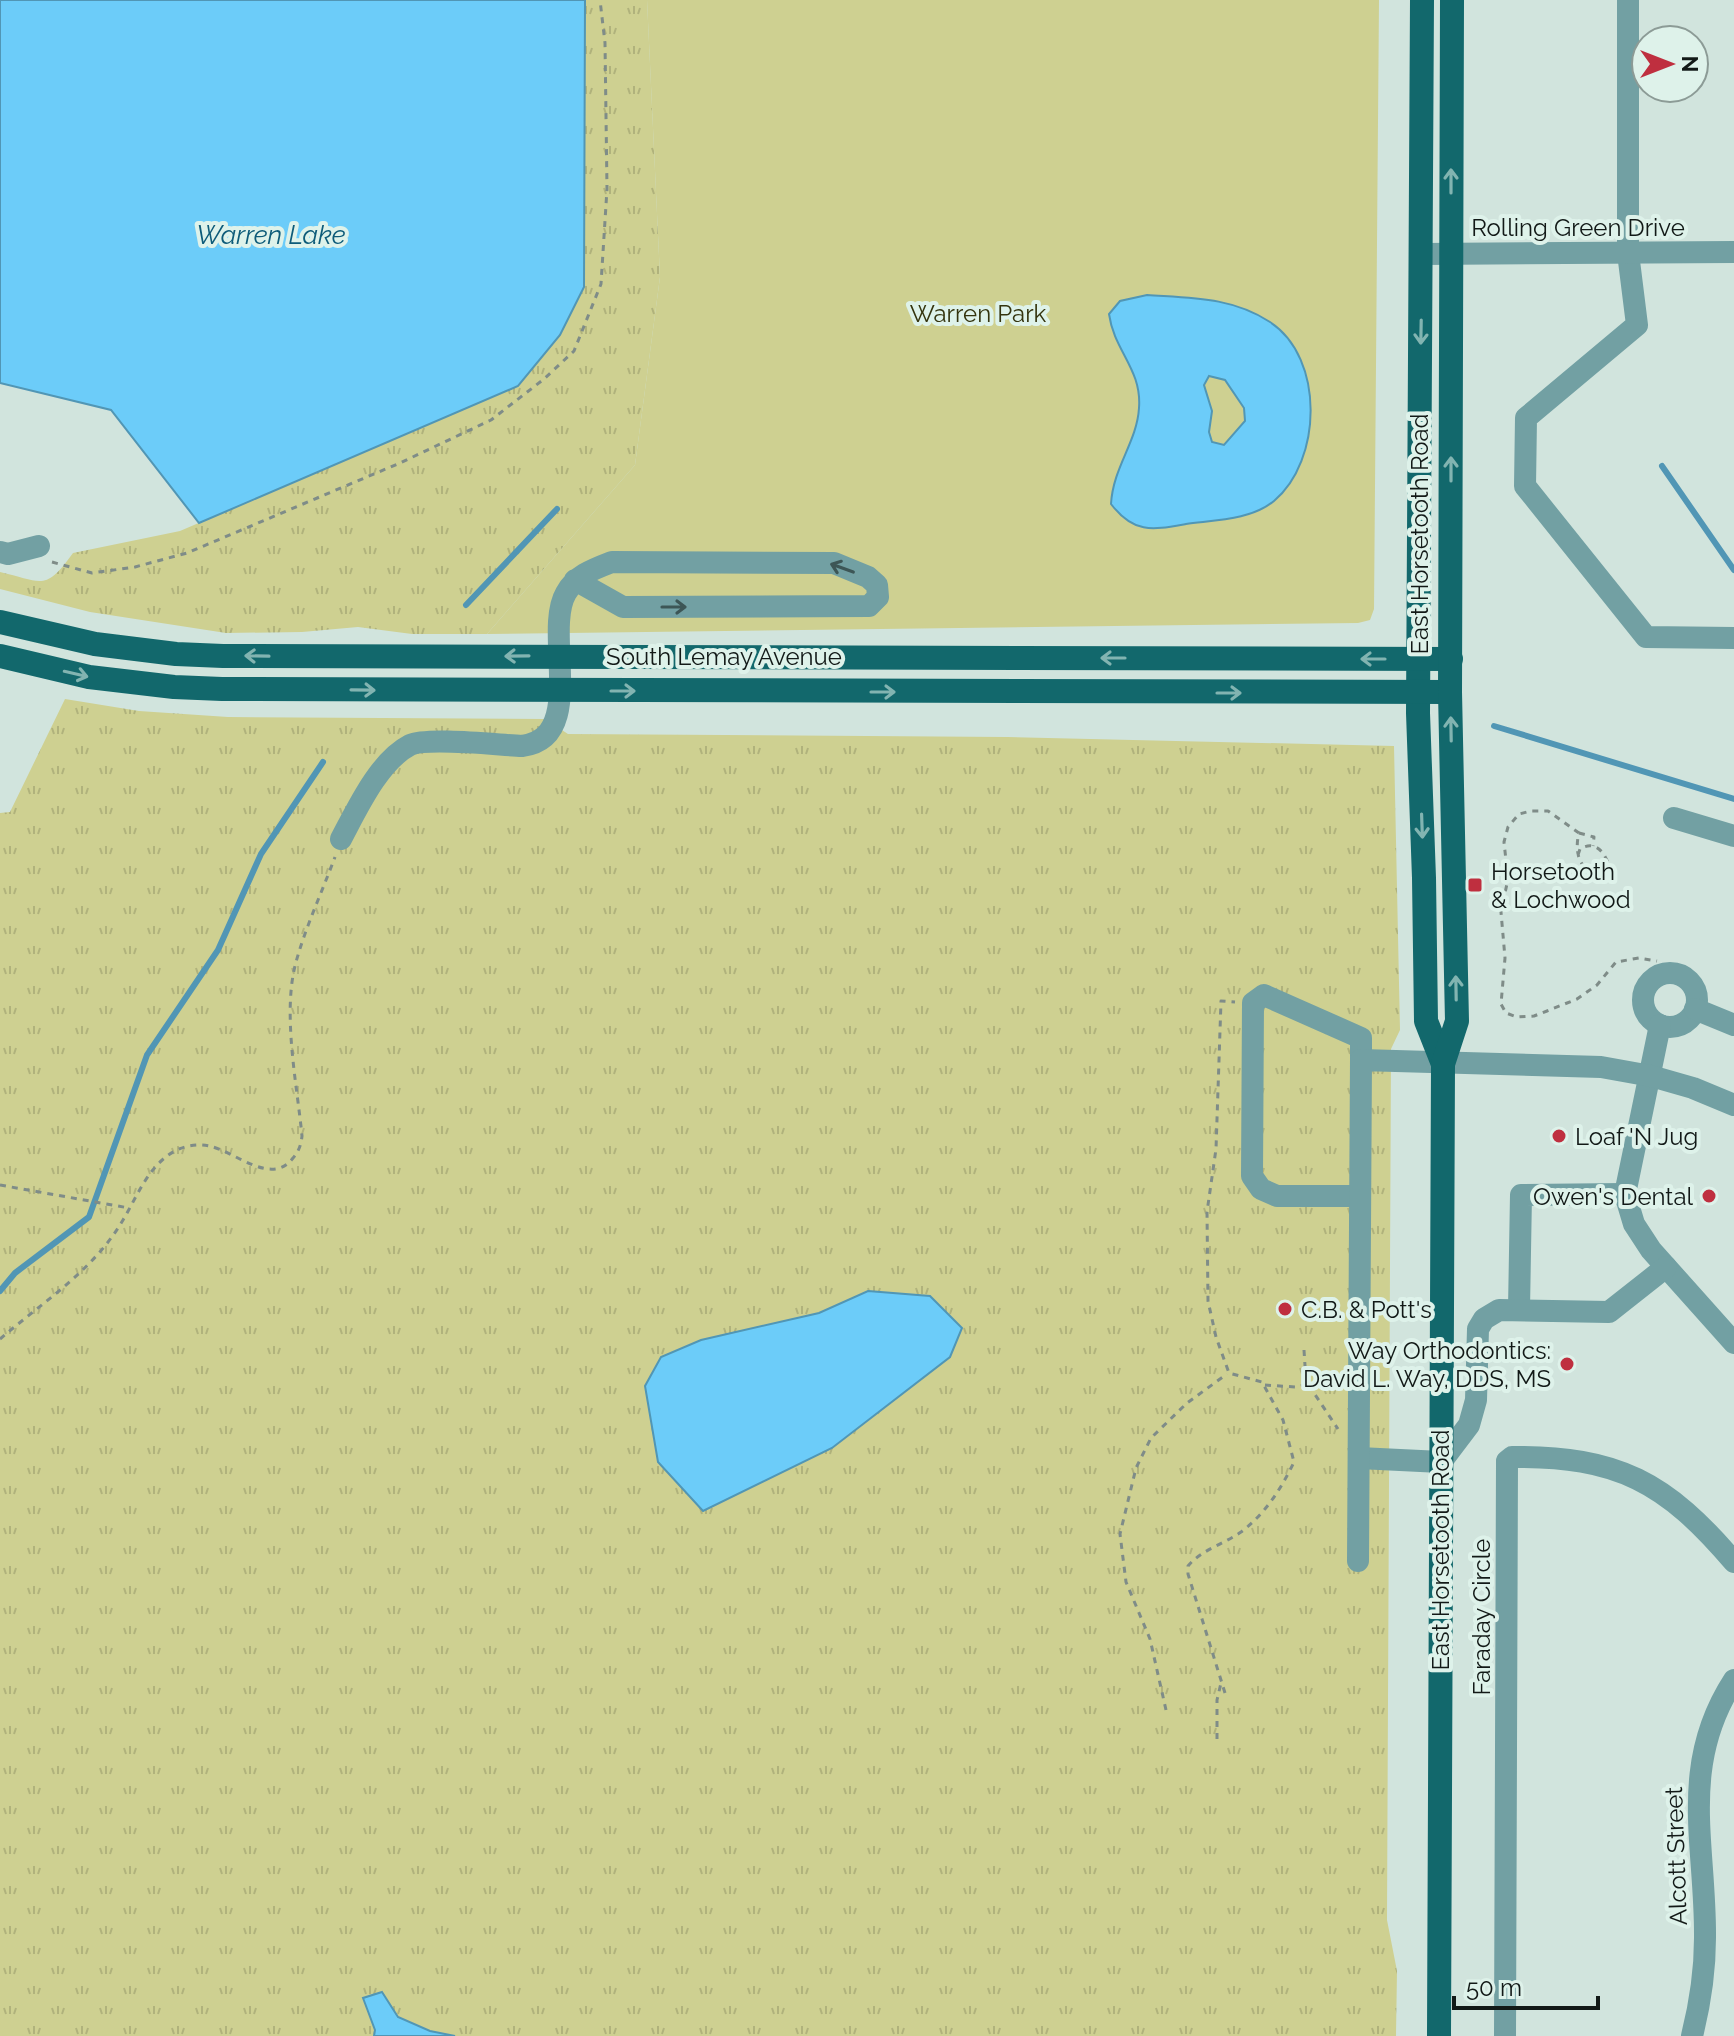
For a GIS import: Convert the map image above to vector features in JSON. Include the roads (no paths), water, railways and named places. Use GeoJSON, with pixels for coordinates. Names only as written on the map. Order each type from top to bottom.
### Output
{"type":"FeatureCollection","features":[{"type":"Feature","properties":{"kind":"main road","name":"East Horsetooth Road"},"geometry":{"type":"LineString","coordinates":[[1422,0],[1417,693],[1426,1021],[1443,1064]]}},
{"type":"Feature","properties":{"kind":"main road","name":"East Horsetooth Road"},"geometry":{"type":"LineString","coordinates":[[1439,2036],[1443,1064],[1457,1021],[1450,692],[1452,0]]}},
{"type":"Feature","properties":{"kind":"main road","name":"South Lemay Avenue"},"geometry":{"type":"LineString","coordinates":[[0,622],[95,644],[176,654],[361,658],[560,655],[1451,659]]}},
{"type":"Feature","properties":{"kind":"main road","name":"South Lemay Avenue"},"geometry":{"type":"LineString","coordinates":[[0,656],[89,677],[174,687],[560,691],[1450,692]]}},
{"type":"Feature","properties":{"kind":"street"},"geometry":{"type":"LineString","coordinates":[[1628,0],[1628,253],[1637,325],[1526,418],[1525,486],[1646,637],[1734,638]]}},
{"type":"Feature","properties":{"kind":"street","name":"Rolling Green Drive"},"geometry":{"type":"LineString","coordinates":[[1422,254],[1734,252]]}},
{"type":"Feature","properties":{"kind":"street"},"geometry":{"type":"LineString","coordinates":[[0,552],[8,554],[39,546]]}},
{"type":"Feature","properties":{"kind":"street"},"geometry":{"type":"LineString","coordinates":[[341,839],[369,788],[396,755],[413,744],[533,745],[544,738],[557,715],[560,691],[559,608],[575,580],[593,569],[612,562],[834,563],[868,577],[877,585],[878,597],[869,606],[623,607],[575,580]]}},
{"type":"Feature","properties":{"kind":"street"},"geometry":{"type":"LineString","coordinates":[[1674,818],[1734,836]]}},
{"type":"Feature","properties":{"kind":"street"},"geometry":{"type":"LineString","coordinates":[[1677,973],[1692,983],[1696,991],[1695,1009],[1685,1023],[1668,1027],[1660,1025],[1646,1013],[1643,1005],[1646,987],[1659,975],[1677,973]]}},
{"type":"Feature","properties":{"kind":"street"},"geometry":{"type":"LineString","coordinates":[[1358,1561],[1361,1038],[1264,995],[1253,1003],[1252,1176],[1261,1189],[1277,1196],[1360,1196]]}},
{"type":"Feature","properties":{"kind":"street"},"geometry":{"type":"LineString","coordinates":[[1695,1009],[1734,1025]]}},
{"type":"Feature","properties":{"kind":"street"},"geometry":{"type":"LineString","coordinates":[[1660,1025],[1625,1194],[1634,1224],[1666,1267],[1731,1333]]}},
{"type":"Feature","properties":{"kind":"street"},"geometry":{"type":"LineString","coordinates":[[1361,1060],[1570,1065],[1651,1076],[1693,1088],[1734,1105]]}},
{"type":"Feature","properties":{"kind":"street"},"geometry":{"type":"LineString","coordinates":[[1519,1309],[1521,1195],[1625,1194]]}},
{"type":"Feature","properties":{"kind":"street"},"geometry":{"type":"LineString","coordinates":[[1359,1455],[1441,1462],[1469,1425],[1473,1413],[1478,1329],[1484,1319],[1499,1310],[1609,1312],[1666,1267]]}},
{"type":"Feature","properties":{"kind":"street","name":"Faraday Circle"},"geometry":{"type":"LineString","coordinates":[[1505,2036],[1507,1461],[1512,1457],[1571,1459],[1628,1474],[1684,1508],[1734,1562]]}},
{"type":"Feature","properties":{"kind":"street","name":"Alcott Street"},"geometry":{"type":"LineString","coordinates":[[1692,2036],[1702,1981],[1705,1938],[1699,1774],[1713,1719],[1734,1680]]}},
{"type":"Feature","properties":{"kind":"water","name":"Warren Lake"},"geometry":{"type":"Polygon","coordinates":[[[0,0],[585,0],[584,287],[560,335],[518,386],[199,523],[111,410],[0,383],[0,0]]]}},
{"type":"Feature","properties":{"kind":"water"},"geometry":{"type":"Polygon","coordinates":[[[1147,295],[1226,303],[1256,314],[1288,338],[1301,360],[1311,410],[1301,461],[1290,483],[1274,501],[1244,516],[1163,528],[1136,525],[1119,514],[1111,504],[1116,478],[1134,432],[1139,408],[1136,382],[1116,339],[1109,314],[1120,301],[1147,295]],[[1209,376],[1204,385],[1212,411],[1209,432],[1212,442],[1224,445],[1245,421],[1244,408],[1225,380],[1209,376]]]}},
{"type":"Feature","properties":{"kind":"water"},"geometry":{"type":"Polygon","coordinates":[[[868,1291],[930,1296],[962,1328],[950,1357],[832,1448],[703,1511],[658,1462],[645,1386],[661,1357],[701,1340],[819,1313],[868,1291]]]}},
{"type":"Feature","properties":{"kind":"water"},"geometry":{"type":"Polygon","coordinates":[[[382,1992],[398,2017],[430,2031],[455,2036],[374,2036],[375,2030],[363,1998],[382,1992]]]}},
{"type":"Feature","properties":{"kind":"waterway"},"geometry":{"type":"LineString","coordinates":[[1662,466],[1734,570]]}},
{"type":"Feature","properties":{"kind":"waterway"},"geometry":{"type":"LineString","coordinates":[[466,605],[557,509]]}},
{"type":"Feature","properties":{"kind":"waterway"},"geometry":{"type":"LineString","coordinates":[[1494,726],[1734,799]]}},
{"type":"Feature","properties":{"kind":"waterway"},"geometry":{"type":"LineString","coordinates":[[0,1291],[15,1273],[89,1217],[147,1055],[218,950],[261,854],[323,762]]}},
{"type":"Feature","properties":{"kind":"place","name":"Horsetooth & Lochwood"},"geometry":{"type":"Point","coordinates":[1475,885]}},
{"type":"Feature","properties":{"kind":"place","name":"Loaf 'N Jug"},"geometry":{"type":"Point","coordinates":[1559,1136]}},
{"type":"Feature","properties":{"kind":"place","name":"Owen's Dental"},"geometry":{"type":"Point","coordinates":[1709,1196]}},
{"type":"Feature","properties":{"kind":"place","name":"C.B. & Pott's"},"geometry":{"type":"Point","coordinates":[1285,1309]}},
{"type":"Feature","properties":{"kind":"place","name":"Way Orthodontics: David L. Way, DDS, MS"},"geometry":{"type":"Point","coordinates":[1567,1364]}},
{"type":"Feature","properties":{"kind":"park label","name":"Warren Park"},"geometry":{"type":"Point","coordinates":[978,313]}}]}
